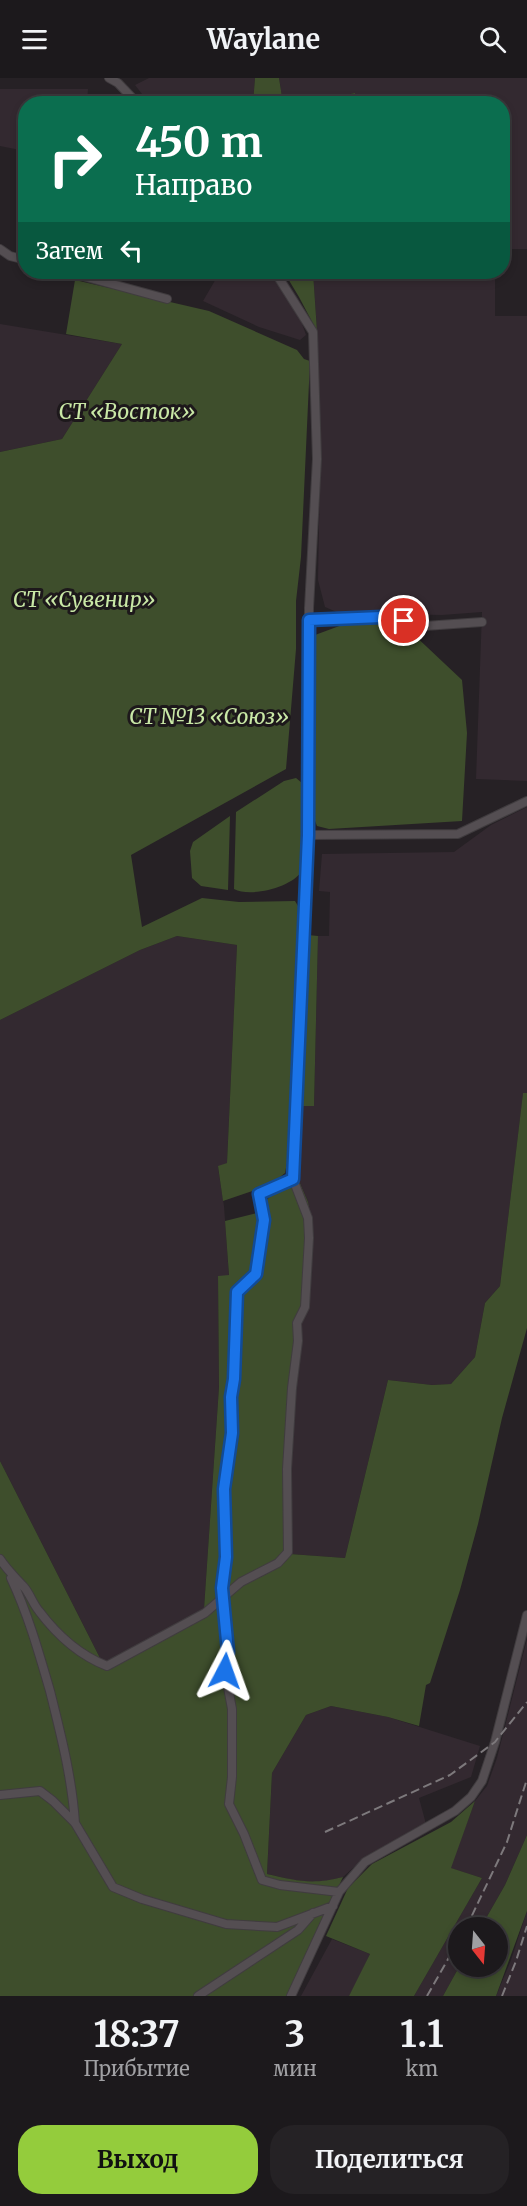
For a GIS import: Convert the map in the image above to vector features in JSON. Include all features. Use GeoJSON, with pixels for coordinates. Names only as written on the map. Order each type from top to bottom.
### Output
{"type":"FeatureCollection","features":[{"type":"Feature","properties":{"kind":"street"},"geometry":{"type":"LineString","coordinates":[[109,78],[118,83],[130,96]]}},
{"type":"Feature","properties":{"kind":"street"},"geometry":{"type":"LineString","coordinates":[[0,249],[18,258]]}},
{"type":"Feature","properties":{"kind":"street"},"geometry":{"type":"LineString","coordinates":[[95,279],[167,298]]}},
{"type":"Feature","properties":{"kind":"street"},"geometry":{"type":"LineString","coordinates":[[9,1574],[25,1588],[38,1610],[64,1641],[107,1666],[205,1613],[241,1582],[278,1563],[288,1552],[286,1469],[298,1341],[297,1323],[305,1307],[309,1238],[308,1218],[293,1179],[308,835],[309,620],[317,459],[313,332],[279,279]]}},
{"type":"Feature","properties":{"kind":"street"},"geometry":{"type":"LineString","coordinates":[[309,620],[382,617],[425,626],[482,622]]}},
{"type":"Feature","properties":{"kind":"street"},"geometry":{"type":"LineString","coordinates":[[308,835],[458,834],[527,801]]}},
{"type":"Feature","properties":{"kind":"street"},"geometry":{"type":"LineString","coordinates":[[293,1179],[259,1194],[264,1220],[256,1274],[237,1292],[234,1379],[231,1397],[232,1433],[224,1489],[226,1557],[223,1597],[228,1652],[225,1671],[232,1709],[232,1777],[229,1804],[244,1834],[262,1880],[290,1887],[339,1892]]}},
{"type":"Feature","properties":{"kind":"street"},"geometry":{"type":"LineString","coordinates":[[0,1559],[9,1574],[35,1638],[65,1748],[73,1794],[75,1823]]}},
{"type":"Feature","properties":{"kind":"street"},"geometry":{"type":"LineString","coordinates":[[291,1996],[339,1892],[365,1862],[455,1811],[471,1797],[482,1781],[495,1742],[527,1615]]}},
{"type":"Feature","properties":{"kind":"street"},"geometry":{"type":"LineString","coordinates":[[0,1795],[40,1791],[75,1823],[113,1887],[142,1899],[226,1924],[277,1927],[333,1906]]}},
{"type":"Feature","properties":{"kind":"street"},"geometry":{"type":"LineString","coordinates":[[198,1996],[298,1930],[314,1912]]}},
{"type":"Feature","properties":{"kind":"shaded area"},"geometry":{"type":"Polygon","coordinates":[[[149,78],[255,78],[254,96],[144,96],[135,85],[149,78]]]}},
{"type":"Feature","properties":{"kind":"shaded area"},"geometry":{"type":"Polygon","coordinates":[[[279,78],[527,78],[527,249],[510,249],[510,96],[355,96],[355,93],[341,96],[282,96],[279,78]]]}},
{"type":"Feature","properties":{"kind":"shaded area"},"geometry":{"type":"Polygon","coordinates":[[[0,89],[88,89],[88,96],[18,96],[18,150],[0,146],[0,89]]]}},
{"type":"Feature","properties":{"kind":"shaded area"},"geometry":{"type":"Polygon","coordinates":[[[216,279],[275,279],[297,309],[306,335],[300,340],[259,327],[203,301],[216,279]]]}},
{"type":"Feature","properties":{"kind":"shaded area"},"geometry":{"type":"Polygon","coordinates":[[[313,279],[495,279],[495,316],[527,316],[527,781],[476,779],[482,612],[442,615],[339,613],[325,607],[318,580],[320,469],[313,279]]]}},
{"type":"Feature","properties":{"kind":"shaded area"},"geometry":{"type":"Polygon","coordinates":[[[0,324],[122,344],[62,439],[0,452],[0,324]]]}},
{"type":"Feature","properties":{"kind":"shaded area"},"geometry":{"type":"Polygon","coordinates":[[[527,807],[527,1093],[523,1094],[500,1286],[485,1303],[475,1357],[451,1384],[432,1385],[388,1380],[345,1558],[290,1554],[289,1470],[308,1202],[299,1181],[302,1106],[314,1105],[318,936],[329,936],[330,892],[319,891],[322,854],[454,852],[491,825],[527,807]]]}},
{"type":"Feature","properties":{"kind":"shaded area"},"geometry":{"type":"Polygon","coordinates":[[[177,936],[237,945],[227,1163],[218,1167],[224,1206],[229,1276],[218,1276],[219,1387],[204,1609],[108,1662],[101,1660],[0,1461],[0,1020],[140,950],[177,936]]]}},
{"type":"Feature","properties":{"kind":"shaded area"},"geometry":{"type":"Polygon","coordinates":[[[527,1639],[527,1835],[505,1885],[487,1917],[460,1917],[482,1878],[450,1868],[475,1801],[487,1786],[497,1758],[527,1639]]]}},
{"type":"Feature","properties":{"kind":"shaded area"},"geometry":{"type":"Polygon","coordinates":[[[331,1706],[388,1717],[480,1746],[471,1777],[419,1798],[426,1824],[364,1858],[343,1877],[321,1883],[267,1874],[272,1773],[306,1715],[331,1706]]]}},
{"type":"Feature","properties":{"kind":"shaded area"},"geometry":{"type":"Polygon","coordinates":[[[527,1911],[527,1996],[496,1996],[504,1977],[508,1977],[511,1960],[527,1911]]]}},
{"type":"Feature","properties":{"kind":"shaded area"},"geometry":{"type":"Polygon","coordinates":[[[448,1937],[448,1977],[453,1977],[443,1996],[414,1996],[448,1937]]]}},
{"type":"Feature","properties":{"kind":"shaded area"},"geometry":{"type":"Polygon","coordinates":[[[332,1939],[370,1954],[356,1984],[349,1996],[301,1996],[332,1939]]]}},
{"type":"Feature","properties":{"kind":"green space"},"geometry":{"type":"Polygon","coordinates":[[[255,78],[279,78],[282,96],[254,96],[255,78]]]}},
{"type":"Feature","properties":{"kind":"green space"},"geometry":{"type":"Polygon","coordinates":[[[288,279],[313,279],[317,331],[288,279]]]}},
{"type":"Feature","properties":{"kind":"green space"},"geometry":{"type":"Polygon","coordinates":[[[75,280],[209,311],[297,350],[304,359],[310,361],[301,557],[296,601],[296,649],[286,769],[131,855],[142,927],[202,898],[239,902],[295,901],[298,906],[291,1143],[285,1173],[270,1185],[223,1201],[218,1166],[227,1163],[237,945],[177,936],[140,950],[0,1020],[0,452],[62,439],[122,344],[66,334],[75,280]]]}},
{"type":"Feature","properties":{"kind":"green space"},"geometry":{"type":"Polygon","coordinates":[[[381,624],[410,631],[462,680],[467,733],[462,821],[329,829],[317,826],[313,816],[315,635],[342,625],[381,624]]]}},
{"type":"Feature","properties":{"kind":"green space"},"geometry":{"type":"Polygon","coordinates":[[[296,778],[302,783],[302,871],[290,882],[271,889],[250,892],[234,889],[236,812],[284,781],[296,778]]]}},
{"type":"Feature","properties":{"kind":"green space"},"geometry":{"type":"Polygon","coordinates":[[[230,816],[228,890],[201,886],[192,878],[190,851],[193,842],[230,816]]]}},
{"type":"Feature","properties":{"kind":"green space"},"geometry":{"type":"Polygon","coordinates":[[[308,935],[318,936],[314,1106],[302,1106],[308,935]]]}},
{"type":"Feature","properties":{"kind":"green space"},"geometry":{"type":"Polygon","coordinates":[[[523,1093],[527,1093],[527,1328],[502,1418],[478,1524],[460,1590],[430,1683],[426,1685],[419,1726],[388,1717],[331,1706],[306,1715],[272,1773],[267,1874],[305,1881],[343,1877],[287,1996],[0,1996],[0,1461],[101,1660],[108,1662],[204,1609],[219,1387],[218,1276],[229,1275],[225,1221],[257,1213],[273,1192],[299,1181],[308,1202],[311,1221],[299,1324],[289,1470],[290,1554],[345,1558],[388,1380],[432,1385],[451,1384],[475,1357],[485,1303],[500,1286],[523,1093]]]}},
{"type":"Feature","properties":{"kind":"green space"},"geometry":{"type":"Polygon","coordinates":[[[475,1801],[451,1868],[482,1878],[460,1917],[448,1917],[448,1937],[414,1996],[349,1996],[370,1954],[326,1936],[348,1888],[372,1864],[451,1822],[475,1801]]]}},
{"type":"Feature","properties":{"kind":"green space"},"geometry":{"type":"Polygon","coordinates":[[[527,1835],[527,1911],[508,1963],[508,1917],[487,1917],[505,1885],[527,1835]]]}},
{"type":"Feature","properties":{"kind":"green space"},"geometry":{"type":"Polygon","coordinates":[[[453,1977],[503,1977],[496,1996],[443,1996],[453,1977]]]}},
{"type":"Feature","properties":{"kind":"railway"},"geometry":{"type":"LineString","coordinates":[[325,1832],[450,1775],[495,1742],[527,1702]]}},
{"type":"Feature","properties":{"kind":"railway"},"geometry":{"type":"LineString","coordinates":[[471,1917],[507,1842],[527,1779]]}},
{"type":"Feature","properties":{"kind":"railway"},"geometry":{"type":"LineString","coordinates":[[502,1996],[527,1926]]}},
{"type":"Feature","properties":{"kind":"railway"},"geometry":{"type":"LineString","coordinates":[[427,1996],[448,1959]]}},
{"type":"Feature","properties":{"kind":"route"},"geometry":{"type":"LineString","coordinates":[[225,1671],[228,1652],[222,1588],[226,1557],[224,1489],[232,1433],[231,1397],[234,1379],[237,1292],[256,1274],[264,1220],[259,1194],[293,1179],[308,835],[309,620],[382,617],[404,621]]}},
{"type":"Feature","properties":{"kind":"park label","name":"СТ «Восток»"},"geometry":{"type":"Point","coordinates":[127,412]}},
{"type":"Feature","properties":{"kind":"park label","name":"СТ «Сувенир»"},"geometry":{"type":"Point","coordinates":[84,600]}},
{"type":"Feature","properties":{"kind":"park label","name":"СТ №13 «Союз»"},"geometry":{"type":"Point","coordinates":[209,717]}}]}
